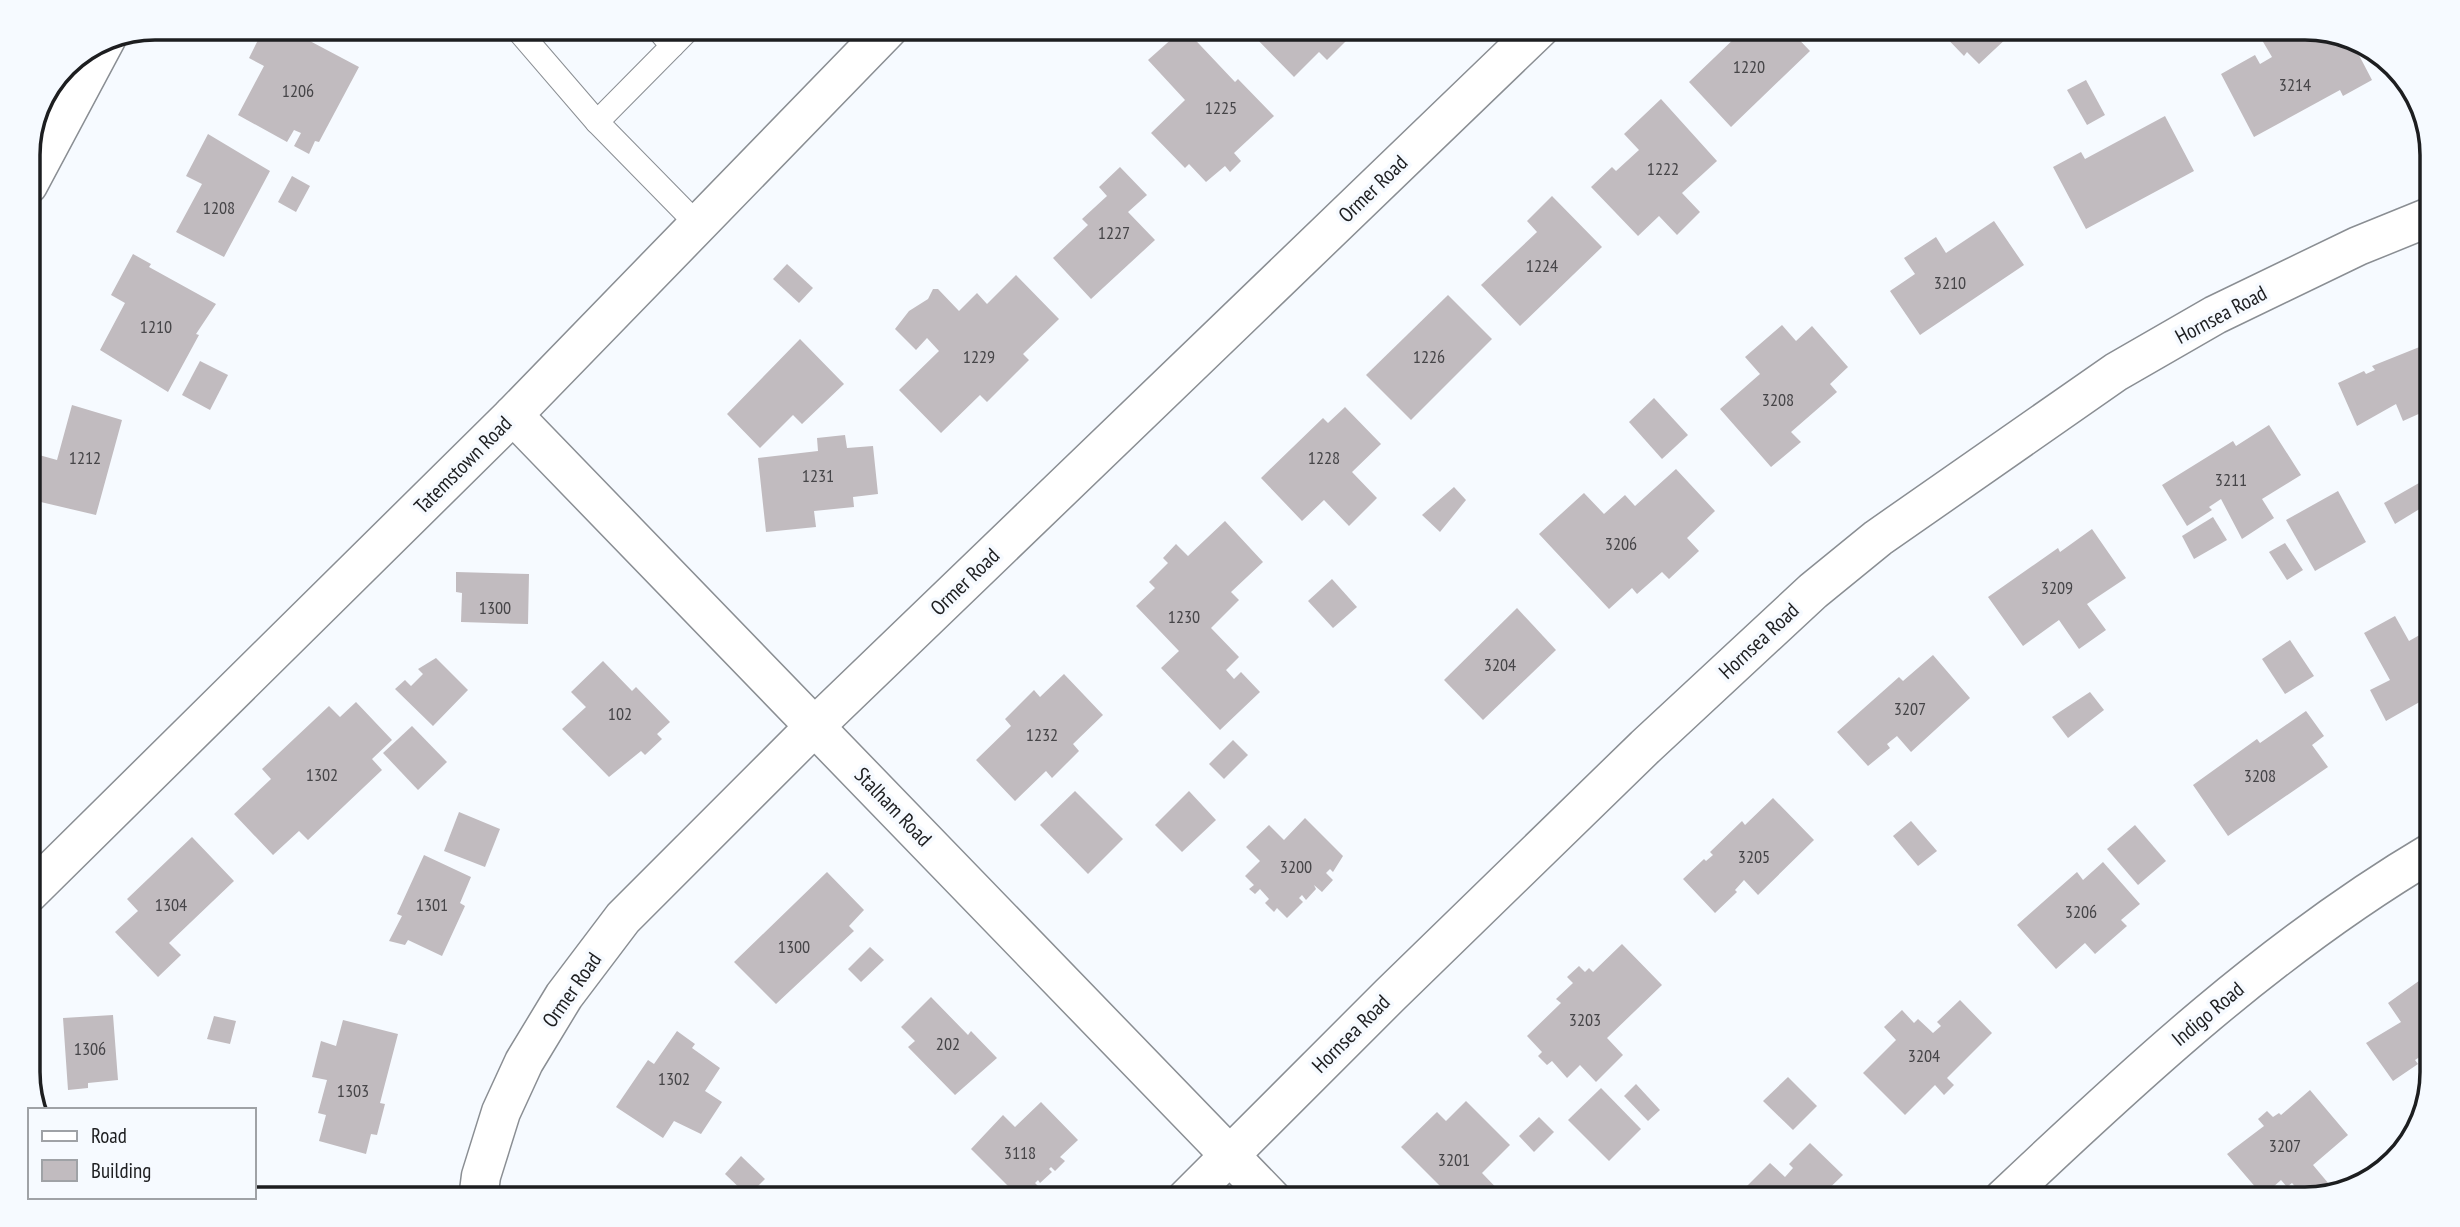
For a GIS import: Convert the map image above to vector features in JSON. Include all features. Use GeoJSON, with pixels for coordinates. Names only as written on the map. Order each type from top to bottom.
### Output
{"type":"FeatureCollection","features":[{"type":"Feature","properties":{"kind":"street","name":"Tatemstown Road"},"geometry":{"type":"LineString","coordinates":[[40,882],[513,415],[698,225],[866,40]]}},
{"type":"Feature","properties":{"kind":"street","name":"Ormer Road"},"geometry":{"type":"LineString","coordinates":[[480,1187],[501,1112],[524,1062],[564,996],[623,918],[815,726],[1528,40]]}},
{"type":"Feature","properties":{"kind":"street"},"geometry":{"type":"LineString","coordinates":[[40,153],[55,112],[91,60]]}},
{"type":"Feature","properties":{"kind":"street","name":"Hornsea Road"},"geometry":{"type":"LineString","coordinates":[[1199,1187],[1390,995],[1645,747],[1813,591],[1878,538],[2116,372],[2216,315],[2358,246],[2420,221]]}},
{"type":"Feature","properties":{"kind":"street","name":"Stalham Road"},"geometry":{"type":"LineString","coordinates":[[513,415],[1260,1187]]}},
{"type":"Feature","properties":{"kind":"street","name":"Indigo Road"},"geometry":{"type":"LineString","coordinates":[[2016,1187],[2115,1094],[2257,973],[2420,860]]}},
{"type":"Feature","properties":{"kind":"lane"},"geometry":{"type":"LineString","coordinates":[[526,40],[597,122],[698,225]]}},
{"type":"Feature","properties":{"kind":"lane"},"geometry":{"type":"LineString","coordinates":[[667,40],[672,46]]}},
{"type":"Feature","properties":{"kind":"lane"},"geometry":{"type":"LineString","coordinates":[[597,122],[678,40]]}},
{"type":"Feature","properties":{"kind":"building"},"geometry":{"type":"Polygon","coordinates":[[[258,40],[308,40],[359,67],[319,142],[315,141],[309,154],[294,146],[301,133],[294,130],[287,142],[238,115],[264,66],[249,58],[258,40]]]}},
{"type":"Feature","properties":{"kind":"building"},"geometry":{"type":"Polygon","coordinates":[[[1170,40],[1195,40],[1235,82],[1238,79],[1274,116],[1234,153],[1241,161],[1230,172],[1225,166],[1206,182],[1189,164],[1185,168],[1151,133],[1185,100],[1148,60],[1170,40]]]}},
{"type":"Feature","properties":{"kind":"building"},"geometry":{"type":"Polygon","coordinates":[[[1258,40],[1347,40],[1327,60],[1319,52],[1294,77],[1258,40]]]}},
{"type":"Feature","properties":{"kind":"building"},"geometry":{"type":"Polygon","coordinates":[[[1733,40],[1799,40],[1810,51],[1731,127],[1689,82],[1733,40]]]}},
{"type":"Feature","properties":{"kind":"building"},"geometry":{"type":"Polygon","coordinates":[[[1949,40],[2005,40],[1979,64],[1967,52],[1964,56],[1949,40]]]}},
{"type":"Feature","properties":{"kind":"building"},"geometry":{"type":"Polygon","coordinates":[[[2262,40],[2305,40],[2335,44],[2358,53],[2372,80],[2343,96],[2340,90],[2254,137],[2221,74],[2255,55],[2260,64],[2272,57],[2262,40]]]}},
{"type":"Feature","properties":{"kind":"building"},"geometry":{"type":"Polygon","coordinates":[[[2086,80],[2105,115],[2087,125],[2067,90],[2086,80]]]}},
{"type":"Feature","properties":{"kind":"building"},"geometry":{"type":"Polygon","coordinates":[[[1661,99],[1717,161],[1682,193],[1700,212],[1677,235],[1659,216],[1638,236],[1591,187],[1612,167],[1616,171],[1639,150],[1624,134],[1661,99]]]}},
{"type":"Feature","properties":{"kind":"building"},"geometry":{"type":"Polygon","coordinates":[[[2165,116],[2194,171],[2086,229],[2053,167],[2081,152],[2085,159],[2165,116]]]}},
{"type":"Feature","properties":{"kind":"building"},"geometry":{"type":"Polygon","coordinates":[[[208,134],[270,171],[224,257],[176,232],[202,184],[186,176],[208,134]]]}},
{"type":"Feature","properties":{"kind":"building"},"geometry":{"type":"Polygon","coordinates":[[[1120,167],[1147,195],[1128,212],[1155,240],[1091,299],[1053,258],[1088,225],[1082,219],[1107,196],[1099,187],[1120,167]]]}},
{"type":"Feature","properties":{"kind":"building"},"geometry":{"type":"Polygon","coordinates":[[[292,176],[310,186],[296,212],[278,202],[292,176]]]}},
{"type":"Feature","properties":{"kind":"building"},"geometry":{"type":"Polygon","coordinates":[[[1552,196],[1602,247],[1520,326],[1481,285],[1537,232],[1527,221],[1552,196]]]}},
{"type":"Feature","properties":{"kind":"building"},"geometry":{"type":"Polygon","coordinates":[[[1994,221],[2024,265],[1920,335],[1890,291],[1915,274],[1904,258],[1936,237],[1946,253],[1994,221]]]}},
{"type":"Feature","properties":{"kind":"building"},"geometry":{"type":"Polygon","coordinates":[[[133,254],[151,264],[149,267],[216,304],[196,334],[199,335],[168,392],[100,350],[125,303],[111,295],[133,254]]]}},
{"type":"Feature","properties":{"kind":"building"},"geometry":{"type":"Polygon","coordinates":[[[787,264],[813,288],[799,303],[773,279],[787,264]]]}},
{"type":"Feature","properties":{"kind":"building"},"geometry":{"type":"Polygon","coordinates":[[[1016,275],[1059,319],[1023,354],[1029,360],[987,402],[980,395],[941,433],[899,390],[939,351],[927,338],[916,350],[895,329],[909,311],[928,299],[933,289],[938,289],[959,311],[977,293],[987,304],[1016,275]]]}},
{"type":"Feature","properties":{"kind":"building"},"geometry":{"type":"Polygon","coordinates":[[[1448,295],[1492,339],[1411,420],[1366,375],[1448,295]]]}},
{"type":"Feature","properties":{"kind":"building"},"geometry":{"type":"Polygon","coordinates":[[[1782,325],[1796,341],[1812,326],[1848,367],[1830,384],[1837,392],[1791,432],[1801,442],[1771,467],[1720,409],[1760,374],[1745,357],[1782,325]]]}},
{"type":"Feature","properties":{"kind":"building"},"geometry":{"type":"Polygon","coordinates":[[[800,339],[844,384],[802,424],[793,415],[760,448],[727,414],[800,339]]]}},
{"type":"Feature","properties":{"kind":"building"},"geometry":{"type":"Polygon","coordinates":[[[2420,347],[2420,413],[2403,421],[2396,404],[2357,426],[2338,383],[2364,371],[2366,374],[2375,370],[2372,366],[2420,347]]]}},
{"type":"Feature","properties":{"kind":"building"},"geometry":{"type":"Polygon","coordinates":[[[200,361],[228,375],[210,410],[182,395],[200,361]]]}},
{"type":"Feature","properties":{"kind":"building"},"geometry":{"type":"Polygon","coordinates":[[[1654,398],[1688,435],[1662,459],[1629,422],[1654,398]]]}},
{"type":"Feature","properties":{"kind":"building"},"geometry":{"type":"Polygon","coordinates":[[[72,405],[122,420],[96,515],[40,502],[40,455],[57,460],[72,405]]]}},
{"type":"Feature","properties":{"kind":"building"},"geometry":{"type":"Polygon","coordinates":[[[1345,407],[1381,444],[1352,472],[1377,498],[1349,526],[1324,500],[1302,521],[1261,478],[1323,418],[1328,423],[1345,407]]]}},
{"type":"Feature","properties":{"kind":"building"},"geometry":{"type":"Polygon","coordinates":[[[2269,425],[2301,475],[2262,499],[2274,518],[2242,539],[2221,499],[2209,507],[2212,510],[2187,526],[2162,485],[2233,441],[2236,446],[2269,425]]]}},
{"type":"Feature","properties":{"kind":"building"},"geometry":{"type":"Polygon","coordinates":[[[845,435],[847,448],[873,446],[878,494],[853,497],[854,507],[814,511],[816,527],[766,532],[758,458],[818,451],[817,438],[845,435]]]}},
{"type":"Feature","properties":{"kind":"building"},"geometry":{"type":"Polygon","coordinates":[[[1676,469],[1715,511],[1687,538],[1699,551],[1669,579],[1662,572],[1637,594],[1632,588],[1609,609],[1539,534],[1584,493],[1604,514],[1625,495],[1635,506],[1676,469]]]}},
{"type":"Feature","properties":{"kind":"building"},"geometry":{"type":"Polygon","coordinates":[[[2420,485],[2420,509],[2395,524],[2384,503],[2420,485]]]}},
{"type":"Feature","properties":{"kind":"building"},"geometry":{"type":"Polygon","coordinates":[[[1454,487],[1466,500],[1440,532],[1422,515],[1454,487]]]}},
{"type":"Feature","properties":{"kind":"building"},"geometry":{"type":"Polygon","coordinates":[[[2338,491],[2366,542],[2315,571],[2286,520],[2338,491]]]}},
{"type":"Feature","properties":{"kind":"building"},"geometry":{"type":"Polygon","coordinates":[[[2213,517],[2227,540],[2194,559],[2182,536],[2213,517]]]}},
{"type":"Feature","properties":{"kind":"building"},"geometry":{"type":"Polygon","coordinates":[[[1225,521],[1263,562],[1231,592],[1239,600],[1211,628],[1239,657],[1226,670],[1234,679],[1241,672],[1260,692],[1220,730],[1161,668],[1179,651],[1136,606],[1155,588],[1149,582],[1168,563],[1163,558],[1176,544],[1188,556],[1225,521]]]}},
{"type":"Feature","properties":{"kind":"building"},"geometry":{"type":"Polygon","coordinates":[[[2092,529],[2126,578],[2087,604],[2106,630],[2079,649],[2059,620],[2023,646],[1988,597],[2058,548],[2060,552],[2092,529]]]}},
{"type":"Feature","properties":{"kind":"building"},"geometry":{"type":"Polygon","coordinates":[[[2285,543],[2303,570],[2287,580],[2269,552],[2285,543]]]}},
{"type":"Feature","properties":{"kind":"building"},"geometry":{"type":"Polygon","coordinates":[[[456,572],[529,574],[528,624],[461,622],[462,593],[456,592],[456,572]]]}},
{"type":"Feature","properties":{"kind":"building"},"geometry":{"type":"Polygon","coordinates":[[[1332,579],[1357,607],[1333,628],[1308,601],[1332,579]]]}},
{"type":"Feature","properties":{"kind":"building"},"geometry":{"type":"Polygon","coordinates":[[[1517,608],[1556,650],[1483,720],[1444,680],[1517,608]]]}},
{"type":"Feature","properties":{"kind":"building"},"geometry":{"type":"Polygon","coordinates":[[[2395,616],[2409,641],[2420,635],[2420,702],[2386,721],[2370,690],[2390,680],[2364,633],[2395,616]]]}},
{"type":"Feature","properties":{"kind":"building"},"geometry":{"type":"Polygon","coordinates":[[[2290,640],[2314,676],[2285,694],[2262,659],[2290,640]]]}},
{"type":"Feature","properties":{"kind":"building"},"geometry":{"type":"Polygon","coordinates":[[[1933,655],[1970,698],[1911,752],[1897,736],[1887,744],[1890,748],[1868,766],[1837,732],[1899,677],[1903,681],[1933,655]]]}},
{"type":"Feature","properties":{"kind":"building"},"geometry":{"type":"Polygon","coordinates":[[[436,658],[468,690],[433,726],[395,689],[405,680],[411,686],[423,674],[418,669],[436,658]]]}},
{"type":"Feature","properties":{"kind":"building"},"geometry":{"type":"Polygon","coordinates":[[[603,661],[632,691],[636,687],[670,722],[657,734],[662,739],[645,755],[641,751],[609,777],[562,729],[586,707],[571,692],[603,661]]]}},
{"type":"Feature","properties":{"kind":"building"},"geometry":{"type":"Polygon","coordinates":[[[1064,674],[1103,715],[1073,744],[1079,751],[1052,778],[1046,771],[1015,801],[976,760],[1011,726],[1005,719],[1034,690],[1040,697],[1064,674]]]}},
{"type":"Feature","properties":{"kind":"building"},"geometry":{"type":"Polygon","coordinates":[[[2090,692],[2104,710],[2068,738],[2052,717],[2090,692]]]}},
{"type":"Feature","properties":{"kind":"building"},"geometry":{"type":"Polygon","coordinates":[[[356,702],[392,740],[372,759],[382,770],[308,840],[299,831],[273,855],[234,814],[271,779],[262,769],[329,706],[340,717],[356,702]]]}},
{"type":"Feature","properties":{"kind":"building"},"geometry":{"type":"Polygon","coordinates":[[[2306,711],[2324,736],[2312,745],[2328,767],[2228,836],[2193,785],[2257,739],[2260,743],[2306,711]]]}},
{"type":"Feature","properties":{"kind":"building"},"geometry":{"type":"Polygon","coordinates":[[[412,726],[447,762],[418,790],[383,753],[412,726]]]}},
{"type":"Feature","properties":{"kind":"building"},"geometry":{"type":"Polygon","coordinates":[[[1233,740],[1248,755],[1224,779],[1209,764],[1233,740]]]}},
{"type":"Feature","properties":{"kind":"building"},"geometry":{"type":"Polygon","coordinates":[[[1075,791],[1123,839],[1088,874],[1040,825],[1075,791]]]}},
{"type":"Feature","properties":{"kind":"building"},"geometry":{"type":"Polygon","coordinates":[[[1189,791],[1216,820],[1182,852],[1155,825],[1189,791]]]}},
{"type":"Feature","properties":{"kind":"building"},"geometry":{"type":"Polygon","coordinates":[[[1773,798],[1814,840],[1758,895],[1744,880],[1735,890],[1737,892],[1715,913],[1683,879],[1704,859],[1706,861],[1713,855],[1710,852],[1742,821],[1745,825],[1773,798]]]}},
{"type":"Feature","properties":{"kind":"building"},"geometry":{"type":"Polygon","coordinates":[[[459,812],[500,829],[485,867],[444,851],[459,812]]]}},
{"type":"Feature","properties":{"kind":"building"},"geometry":{"type":"Polygon","coordinates":[[[1305,818],[1343,856],[1333,872],[1330,869],[1326,873],[1333,880],[1322,892],[1314,885],[1316,889],[1306,900],[1302,895],[1299,898],[1303,902],[1287,918],[1277,908],[1274,912],[1265,903],[1269,899],[1260,889],[1255,894],[1249,889],[1254,885],[1245,876],[1260,861],[1246,847],[1269,825],[1284,840],[1305,818]]]}},
{"type":"Feature","properties":{"kind":"building"},"geometry":{"type":"Polygon","coordinates":[[[1911,821],[1937,851],[1918,866],[1893,836],[1911,821]]]}},
{"type":"Feature","properties":{"kind":"building"},"geometry":{"type":"Polygon","coordinates":[[[2135,825],[2166,861],[2138,885],[2107,849],[2135,825]]]}},
{"type":"Feature","properties":{"kind":"building"},"geometry":{"type":"Polygon","coordinates":[[[192,837],[234,881],[169,943],[181,955],[158,977],[115,932],[138,911],[127,899],[192,837]]]}},
{"type":"Feature","properties":{"kind":"building"},"geometry":{"type":"Polygon","coordinates":[[[424,855],[471,877],[460,903],[465,906],[442,956],[408,940],[405,945],[389,941],[402,916],[397,914],[424,855]]]}},
{"type":"Feature","properties":{"kind":"building"},"geometry":{"type":"Polygon","coordinates":[[[2103,862],[2140,904],[2121,920],[2127,926],[2095,954],[2085,943],[2056,969],[2017,925],[2077,872],[2083,880],[2103,862]]]}},
{"type":"Feature","properties":{"kind":"building"},"geometry":{"type":"Polygon","coordinates":[[[827,872],[864,910],[849,926],[854,931],[776,1004],[734,962],[827,872]]]}},
{"type":"Feature","properties":{"kind":"building"},"geometry":{"type":"Polygon","coordinates":[[[1622,944],[1662,985],[1607,1038],[1623,1055],[1596,1082],[1580,1065],[1567,1078],[1552,1061],[1547,1065],[1538,1056],[1542,1052],[1527,1036],[1561,1003],[1556,999],[1573,983],[1567,977],[1579,966],[1585,972],[1589,968],[1593,972],[1622,944]]]}},
{"type":"Feature","properties":{"kind":"building"},"geometry":{"type":"Polygon","coordinates":[[[870,947],[884,960],[861,982],[848,969],[870,947]]]}},
{"type":"Feature","properties":{"kind":"building"},"geometry":{"type":"Polygon","coordinates":[[[2420,980],[2420,1057],[2415,1060],[2418,1064],[2393,1081],[2366,1043],[2401,1022],[2388,1003],[2420,980]]]}},
{"type":"Feature","properties":{"kind":"building"},"geometry":{"type":"Polygon","coordinates":[[[931,997],[968,1035],[971,1031],[997,1058],[955,1095],[908,1047],[915,1041],[901,1027],[931,997]]]}},
{"type":"Feature","properties":{"kind":"building"},"geometry":{"type":"Polygon","coordinates":[[[1960,1000],[1992,1033],[1947,1078],[1954,1085],[1944,1095],[1935,1085],[1905,1115],[1863,1073],[1896,1040],[1884,1027],[1902,1010],[1914,1023],[1918,1019],[1933,1033],[1941,1026],[1937,1022],[1960,1000]]]}},
{"type":"Feature","properties":{"kind":"building"},"geometry":{"type":"Polygon","coordinates":[[[113,1015],[118,1080],[88,1083],[88,1088],[68,1090],[63,1018],[113,1015]]]}},
{"type":"Feature","properties":{"kind":"building"},"geometry":{"type":"Polygon","coordinates":[[[214,1016],[236,1021],[230,1044],[207,1039],[214,1016]]]}},
{"type":"Feature","properties":{"kind":"building"},"geometry":{"type":"Polygon","coordinates":[[[343,1020],[398,1034],[380,1103],[385,1104],[377,1135],[371,1134],[366,1154],[319,1141],[326,1115],[318,1113],[327,1080],[312,1077],[321,1041],[336,1046],[343,1020]]]}},
{"type":"Feature","properties":{"kind":"building"},"geometry":{"type":"Polygon","coordinates":[[[677,1031],[695,1044],[692,1048],[720,1068],[705,1091],[722,1102],[701,1134],[674,1121],[663,1138],[616,1107],[648,1060],[654,1064],[677,1031]]]}},
{"type":"Feature","properties":{"kind":"building"},"geometry":{"type":"Polygon","coordinates":[[[1788,1077],[1817,1106],[1793,1130],[1763,1101],[1788,1077]]]}},
{"type":"Feature","properties":{"kind":"building"},"geometry":{"type":"Polygon","coordinates":[[[1636,1084],[1660,1110],[1648,1121],[1624,1096],[1636,1084]]]}},
{"type":"Feature","properties":{"kind":"building"},"geometry":{"type":"Polygon","coordinates":[[[1601,1088],[1641,1129],[1609,1161],[1568,1120],[1601,1088]]]}},
{"type":"Feature","properties":{"kind":"building"},"geometry":{"type":"Polygon","coordinates":[[[2310,1090],[2348,1135],[2313,1165],[2329,1184],[2296,1187],[2292,1183],[2287,1187],[2281,1180],[2273,1187],[2255,1187],[2227,1154],[2264,1126],[2258,1119],[2267,1111],[2273,1117],[2279,1113],[2281,1115],[2310,1090]]]}},
{"type":"Feature","properties":{"kind":"building"},"geometry":{"type":"Polygon","coordinates":[[[1466,1101],[1510,1145],[1482,1173],[1495,1187],[1441,1187],[1401,1147],[1437,1112],[1446,1121],[1466,1101]]]}},
{"type":"Feature","properties":{"kind":"building"},"geometry":{"type":"Polygon","coordinates":[[[1041,1102],[1078,1140],[1060,1157],[1065,1161],[1055,1171],[1051,1167],[1049,1169],[1052,1172],[1040,1183],[1038,1180],[1035,1183],[1037,1187],[1009,1187],[971,1149],[1003,1115],[1015,1127],[1041,1102]]]}},
{"type":"Feature","properties":{"kind":"building"},"geometry":{"type":"Polygon","coordinates":[[[1539,1117],[1554,1132],[1534,1152],[1519,1136],[1539,1117]]]}},
{"type":"Feature","properties":{"kind":"building"},"geometry":{"type":"Polygon","coordinates":[[[1810,1143],[1843,1175],[1830,1187],[1746,1187],[1770,1163],[1785,1177],[1793,1168],[1789,1164],[1810,1143]]]}},
{"type":"Feature","properties":{"kind":"building"},"geometry":{"type":"Polygon","coordinates":[[[741,1156],[765,1179],[757,1187],[739,1187],[725,1174],[741,1156]]]}}]}
